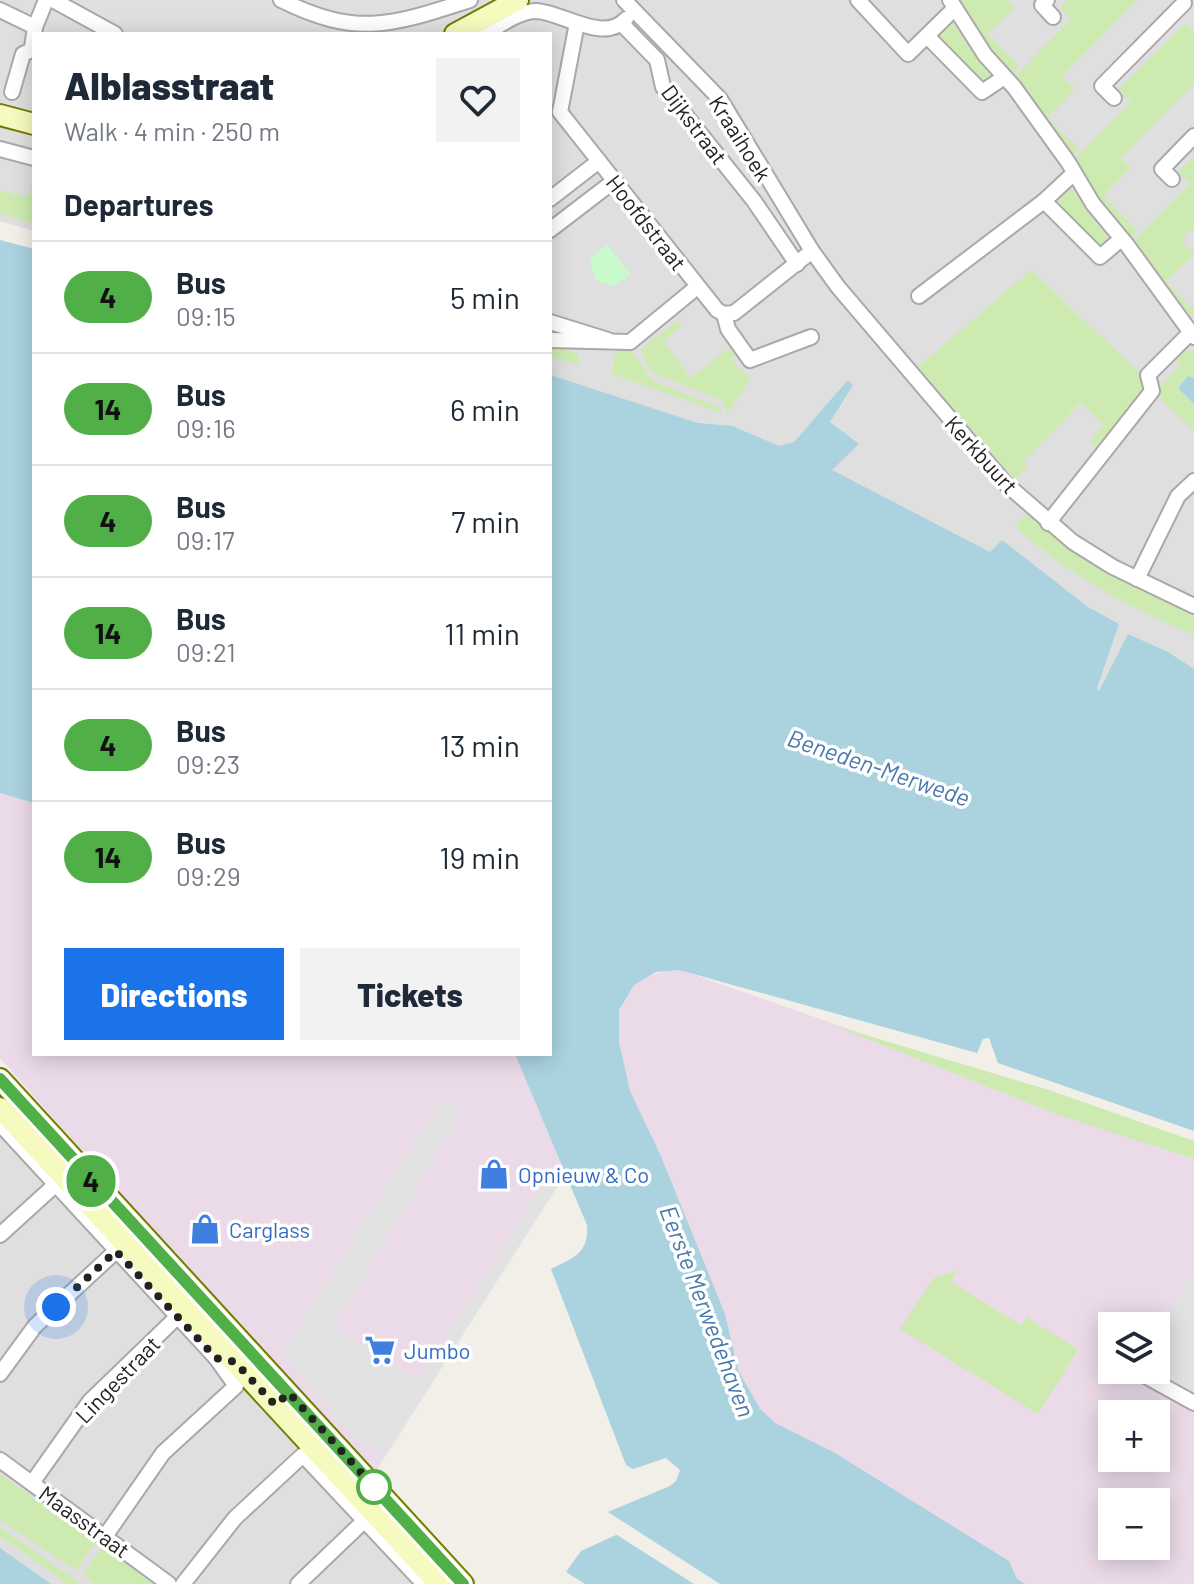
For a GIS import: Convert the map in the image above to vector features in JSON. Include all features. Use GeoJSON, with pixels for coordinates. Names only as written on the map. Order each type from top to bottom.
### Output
{"type":"FeatureCollection","features":[{"type":"Feature","properties":{"kind":"main road"},"geometry":{"type":"LineString","coordinates":[[459,32],[518,0]]}},
{"type":"Feature","properties":{"kind":"main road"},"geometry":{"type":"LineString","coordinates":[[0,115],[32,123]]}},
{"type":"Feature","properties":{"kind":"main road"},"geometry":{"type":"LineString","coordinates":[[0,1079],[73,1185],[225,1360],[282,1399],[338,1482],[439,1584]]}},
{"type":"Feature","properties":{"kind":"main road"},"geometry":{"type":"LineString","coordinates":[[0,1108],[463,1584]]}},
{"type":"Feature","properties":{"kind":"street"},"geometry":{"type":"LineString","coordinates":[[35,32],[46,0]]}},
{"type":"Feature","properties":{"kind":"street"},"geometry":{"type":"LineString","coordinates":[[53,0],[111,32]]}},
{"type":"Feature","properties":{"kind":"street"},"geometry":{"type":"LineString","coordinates":[[281,0],[336,23],[395,29],[470,0]]}},
{"type":"Feature","properties":{"kind":"street"},"geometry":{"type":"LineString","coordinates":[[858,0],[908,54],[952,4],[1120,240],[1127,245],[1192,335],[1148,375],[1152,391],[1048,523]]}},
{"type":"Feature","properties":{"kind":"street"},"geometry":{"type":"LineString","coordinates":[[1047,0],[1042,5],[1053,17]]}},
{"type":"Feature","properties":{"kind":"street"},"geometry":{"type":"LineString","coordinates":[[1114,98],[1102,86],[1183,2],[1194,17]]}},
{"type":"Feature","properties":{"kind":"street"},"geometry":{"type":"LineString","coordinates":[[489,32],[523,14],[537,11],[577,23],[610,28],[622,24],[629,5]]}},
{"type":"Feature","properties":{"kind":"street","name":"Kraaihoek"},"geometry":{"type":"LineString","coordinates":[[629,5],[720,99],[812,251]]}},
{"type":"Feature","properties":{"kind":"street"},"geometry":{"type":"LineString","coordinates":[[0,10],[35,27]]}},
{"type":"Feature","properties":{"kind":"street","name":"Hoofdstraat"},"geometry":{"type":"LineString","coordinates":[[577,23],[560,112],[697,287],[724,314],[728,329],[750,360],[811,337]]}},
{"type":"Feature","properties":{"kind":"street","name":"Dijkstraat"},"geometry":{"type":"LineString","coordinates":[[622,24],[657,60],[663,87],[754,201],[797,264]]}},
{"type":"Feature","properties":{"kind":"street"},"geometry":{"type":"LineString","coordinates":[[927,36],[982,92],[1003,78]]}},
{"type":"Feature","properties":{"kind":"street"},"geometry":{"type":"LineString","coordinates":[[12,92],[23,54],[32,50]]}},
{"type":"Feature","properties":{"kind":"street"},"geometry":{"type":"LineString","coordinates":[[1172,179],[1162,169],[1194,136]]}},
{"type":"Feature","properties":{"kind":"street"},"geometry":{"type":"LineString","coordinates":[[0,149],[32,157]]}},
{"type":"Feature","properties":{"kind":"street"},"geometry":{"type":"LineString","coordinates":[[552,197],[599,161]]}},
{"type":"Feature","properties":{"kind":"street"},"geometry":{"type":"LineString","coordinates":[[919,296],[1044,201],[1073,174]]}},
{"type":"Feature","properties":{"kind":"street"},"geometry":{"type":"LineString","coordinates":[[552,228],[614,181]]}},
{"type":"Feature","properties":{"kind":"street"},"geometry":{"type":"LineString","coordinates":[[1044,201],[1100,257],[1120,240]]}},
{"type":"Feature","properties":{"kind":"street"},"geometry":{"type":"LineString","coordinates":[[724,314],[734,313],[812,251]]}},
{"type":"Feature","properties":{"kind":"street","name":"Kerkbuurt"},"geometry":{"type":"LineString","coordinates":[[812,251],[997,474],[1048,523],[1073,542],[1137,579],[1194,606]]}},
{"type":"Feature","properties":{"kind":"street"},"geometry":{"type":"LineString","coordinates":[[552,340],[630,342],[697,287]]}},
{"type":"Feature","properties":{"kind":"street"},"geometry":{"type":"LineString","coordinates":[[552,323],[616,344]]}},
{"type":"Feature","properties":{"kind":"street"},"geometry":{"type":"LineString","coordinates":[[1137,579],[1178,496],[1194,481]]}},
{"type":"Feature","properties":{"kind":"street"},"geometry":{"type":"LineString","coordinates":[[0,1124],[73,1185],[116,1251],[177,1317],[225,1360],[236,1386],[163,1453],[106,1535]]}},
{"type":"Feature","properties":{"kind":"street"},"geometry":{"type":"LineString","coordinates":[[0,1235],[73,1185]]}},
{"type":"Feature","properties":{"kind":"street"},"geometry":{"type":"LineString","coordinates":[[0,1374],[35,1326],[116,1251]]}},
{"type":"Feature","properties":{"kind":"street","name":"Lingestraat"},"geometry":{"type":"LineString","coordinates":[[32,1483],[90,1401],[177,1317]]}},
{"type":"Feature","properties":{"kind":"street"},"geometry":{"type":"LineString","coordinates":[[1160,1384],[1194,1403]]}},
{"type":"Feature","properties":{"kind":"street"},"geometry":{"type":"LineString","coordinates":[[183,1584],[235,1518],[303,1455],[338,1482],[365,1520],[424,1584]]}},
{"type":"Feature","properties":{"kind":"street","name":"Maasstraat"},"geometry":{"type":"LineString","coordinates":[[0,1460],[169,1584]]}},
{"type":"Feature","properties":{"kind":"street"},"geometry":{"type":"LineString","coordinates":[[298,1584],[365,1520]]}},
{"type":"Feature","properties":{"kind":"shaded area"},"geometry":{"type":"Polygon","coordinates":[[[0,0],[1194,0],[1194,707],[1098,695],[552,384],[552,32],[32,32],[32,230],[0,221],[0,0]]]}},
{"type":"Feature","properties":{"kind":"shaded area"},"geometry":{"type":"Polygon","coordinates":[[[0,752],[32,760],[32,1056],[517,1056],[567,1167],[374,1474],[294,1391],[0,1058],[0,752]]]}},
{"type":"Feature","properties":{"kind":"shaded area"},"geometry":{"type":"Polygon","coordinates":[[[675,968],[1194,1150],[1194,1584],[755,1584],[757,1431],[614,1091],[617,1019],[624,993],[638,979],[675,968]]]}},
{"type":"Feature","properties":{"kind":"shaded area"},"geometry":{"type":"Polygon","coordinates":[[[442,1098],[459,1107],[454,1125],[333,1328],[418,1381],[548,1176],[559,1184],[385,1457],[355,1437],[281,1354],[442,1098]]]}},
{"type":"Feature","properties":{"kind":"shaded area"},"geometry":{"type":"Polygon","coordinates":[[[0,1099],[442,1584],[24,1584],[0,1568],[0,1099]]]}},
{"type":"Feature","properties":{"kind":"shaded area"},"geometry":{"type":"Polygon","coordinates":[[[1194,1273],[1194,1391],[1170,1378],[1169,1312],[1194,1273]]]}},
{"type":"Feature","properties":{"kind":"green space"},"geometry":{"type":"Polygon","coordinates":[[[956,0],[1008,0],[1015,7],[987,34],[1019,67],[1011,75],[998,63],[956,0]]]}},
{"type":"Feature","properties":{"kind":"green space"},"geometry":{"type":"Polygon","coordinates":[[[1068,0],[1137,0],[1062,76],[1075,89],[1047,118],[1079,149],[1071,157],[1016,81],[1016,76],[1071,19],[1060,8],[1068,0]]]}},
{"type":"Feature","properties":{"kind":"green space"},"geometry":{"type":"Polygon","coordinates":[[[951,21],[992,78],[983,83],[938,38],[951,21]]]}},
{"type":"Feature","properties":{"kind":"green space"},"geometry":{"type":"Polygon","coordinates":[[[1184,24],[1194,33],[1194,84],[1121,158],[1131,168],[1103,196],[1138,231],[1130,239],[1101,205],[1074,160],[1131,102],[1119,89],[1184,24]]]}},
{"type":"Feature","properties":{"kind":"green space"},"geometry":{"type":"Polygon","coordinates":[[[1194,156],[1194,226],[1181,240],[1194,254],[1166,282],[1194,310],[1190,321],[1133,242],[1190,184],[1178,172],[1194,156]]]}},
{"type":"Feature","properties":{"kind":"green space"},"geometry":{"type":"Polygon","coordinates":[[[32,184],[32,223],[0,214],[0,190],[27,197],[32,184]]]}},
{"type":"Feature","properties":{"kind":"green space"},"geometry":{"type":"Polygon","coordinates":[[[1070,186],[1110,242],[1098,246],[1057,205],[1057,197],[1070,186]]]}},
{"type":"Feature","properties":{"kind":"green space"},"geometry":{"type":"Polygon","coordinates":[[[607,245],[631,274],[615,286],[597,281],[589,259],[607,245]]]}},
{"type":"Feature","properties":{"kind":"green space"},"geometry":{"type":"Polygon","coordinates":[[[1031,270],[1150,383],[1101,452],[1090,442],[1103,425],[1081,402],[1024,461],[1027,467],[1015,480],[918,367],[1031,270]]]}},
{"type":"Feature","properties":{"kind":"green space"},"geometry":{"type":"Polygon","coordinates":[[[678,320],[682,326],[663,341],[691,378],[735,344],[738,353],[731,359],[750,379],[728,413],[721,400],[651,372],[641,349],[678,320]]]}},
{"type":"Feature","properties":{"kind":"green space"},"geometry":{"type":"Polygon","coordinates":[[[552,345],[577,353],[580,365],[552,358],[552,345]]]}},
{"type":"Feature","properties":{"kind":"green space"},"geometry":{"type":"Polygon","coordinates":[[[629,347],[653,381],[719,407],[722,413],[611,374],[616,351],[629,347]]]}},
{"type":"Feature","properties":{"kind":"green space"},"geometry":{"type":"Polygon","coordinates":[[[1182,349],[1194,351],[1194,378],[1188,376],[1178,388],[1194,404],[1194,431],[1154,393],[1181,365],[1174,357],[1182,349]]]}},
{"type":"Feature","properties":{"kind":"green space"},"geometry":{"type":"Polygon","coordinates":[[[1028,512],[1053,536],[1095,565],[1194,616],[1194,635],[1122,601],[1056,560],[1015,526],[1028,512]]]}},
{"type":"Feature","properties":{"kind":"green space"},"geometry":{"type":"Polygon","coordinates":[[[835,1026],[1049,1090],[1194,1141],[1194,1159],[1056,1114],[835,1026]]]}},
{"type":"Feature","properties":{"kind":"green space"},"geometry":{"type":"Polygon","coordinates":[[[958,1270],[951,1282],[1021,1325],[1027,1317],[1078,1350],[1038,1414],[900,1329],[934,1278],[958,1270]]]}},
{"type":"Feature","properties":{"kind":"green space"},"geometry":{"type":"Polygon","coordinates":[[[0,1474],[96,1542],[76,1570],[0,1520],[0,1474]]]}},
{"type":"Feature","properties":{"kind":"green space"},"geometry":{"type":"Polygon","coordinates":[[[0,1527],[81,1584],[68,1584],[0,1536],[0,1527]]]}},
{"type":"Feature","properties":{"kind":"green space"},"geometry":{"type":"Polygon","coordinates":[[[102,1546],[153,1584],[95,1584],[83,1575],[102,1546]]]}},
{"type":"Feature","properties":{"kind":"water"},"geometry":{"type":"Polygon","coordinates":[[[0,240],[32,248],[32,802],[0,793],[0,240]]]}},
{"type":"Feature","properties":{"kind":"water"},"geometry":{"type":"Polygon","coordinates":[[[552,376],[698,423],[732,426],[779,446],[794,442],[848,380],[853,385],[830,422],[859,444],[832,470],[990,552],[1002,540],[1088,607],[1119,624],[1097,688],[1099,691],[1128,634],[1168,652],[1194,669],[1194,1131],[998,1063],[989,1038],[983,1039],[977,1053],[679,970],[656,972],[634,985],[619,1010],[619,1042],[630,1091],[660,1154],[725,1314],[738,1370],[760,1409],[775,1423],[835,1453],[1009,1561],[1017,1579],[1025,1584],[720,1584],[608,1512],[670,1486],[676,1481],[680,1470],[666,1458],[633,1469],[626,1465],[551,1269],[573,1258],[583,1248],[587,1225],[516,1056],[552,1056],[552,376]]]}},
{"type":"Feature","properties":{"kind":"water"},"geometry":{"type":"Polygon","coordinates":[[[1188,376],[1194,378],[1194,404],[1178,388],[1188,376]]]}},
{"type":"Feature","properties":{"kind":"water"},"geometry":{"type":"Polygon","coordinates":[[[616,1535],[694,1584],[585,1584],[566,1572],[581,1551],[616,1535]]]}},
{"type":"Feature","properties":{"kind":"water"},"geometry":{"type":"Polygon","coordinates":[[[0,1548],[51,1584],[0,1584],[0,1548]]]}},
{"type":"Feature","properties":{"kind":"bus line","name":"4"},"geometry":{"type":"LineString","coordinates":[[0,1079],[463,1584]]}},
{"type":"Feature","properties":{"kind":"place","name":"Opnieuw & Co"},"geometry":{"type":"Point","coordinates":[494,1174]}},
{"type":"Feature","properties":{"kind":"place","name":"Carglass"},"geometry":{"type":"Point","coordinates":[205,1229]}},
{"type":"Feature","properties":{"kind":"place","name":"Jumbo"},"geometry":{"type":"Point","coordinates":[380,1350]}},
{"type":"Feature","properties":{"kind":"route"},"geometry":{"type":"LineString","coordinates":[[56,1307],[116,1251],[216,1358],[235,1362],[275,1405],[289,1393],[374,1487]]}},
{"type":"Feature","properties":{"kind":"water label","name":"Beneden-Merwede"},"geometry":{"type":"Point","coordinates":[879,767]}},
{"type":"Feature","properties":{"kind":"water label","name":"Eerste Merwedehaven"},"geometry":{"type":"Point","coordinates":[708,1311]}}]}
